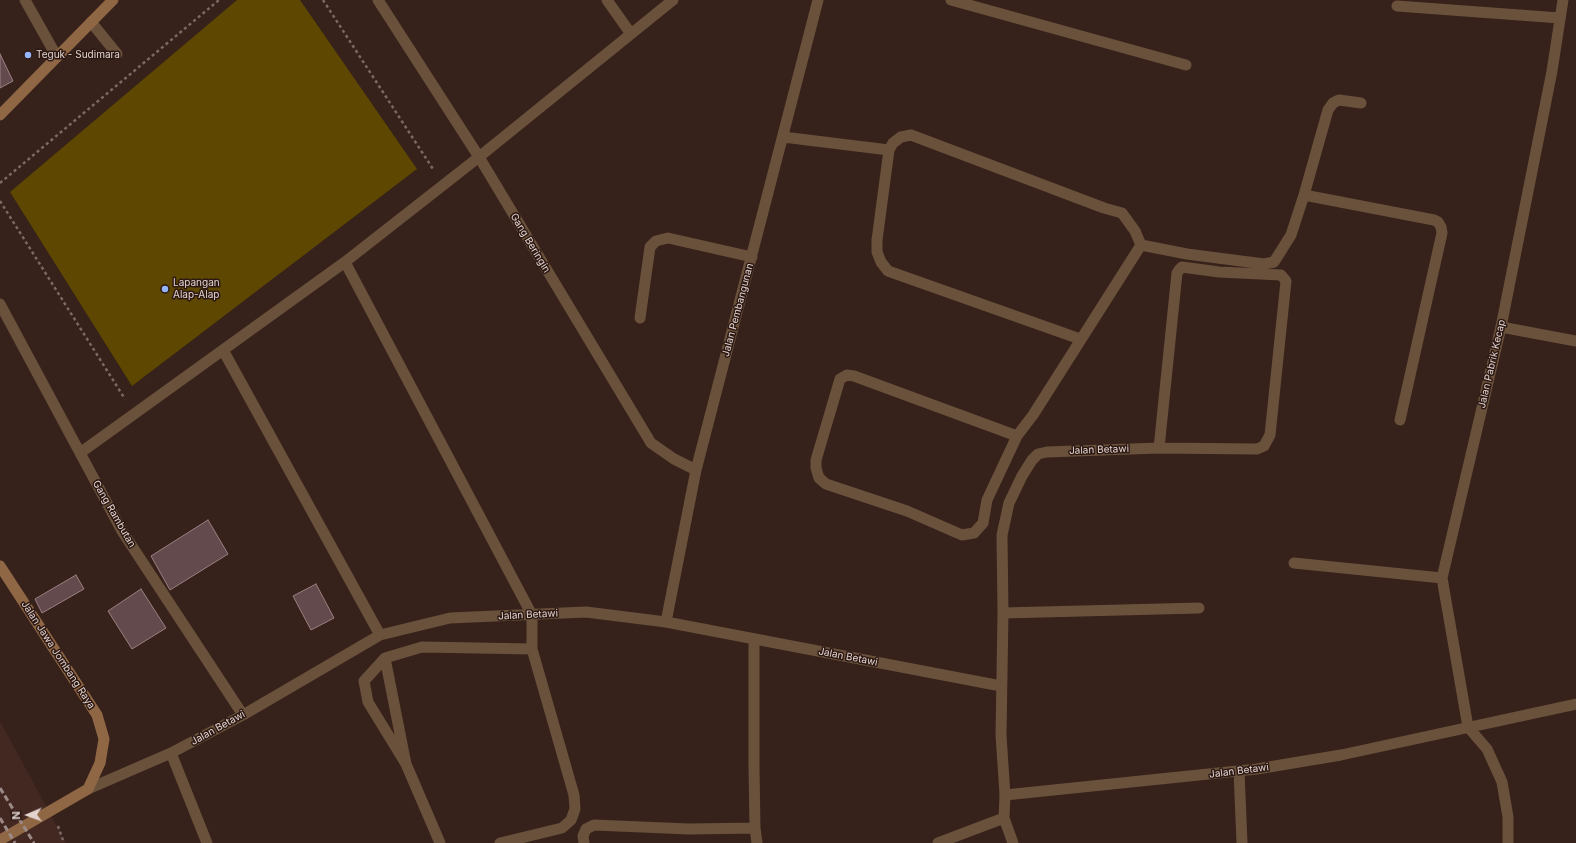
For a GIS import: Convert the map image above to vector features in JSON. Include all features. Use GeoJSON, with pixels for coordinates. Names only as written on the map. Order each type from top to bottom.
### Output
{"type":"FeatureCollection","features":[{"type":"Feature","properties":{"kind":"main road"},"geometry":{"type":"LineString","coordinates":[[0,115],[113,0]]}},
{"type":"Feature","properties":{"kind":"main road","name":"Jalan Jawa Jombang Raya"},"geometry":{"type":"LineString","coordinates":[[0,566],[97,715],[104,740],[100,764],[88,789]]}},
{"type":"Feature","properties":{"kind":"main road"},"geometry":{"type":"LineString","coordinates":[[0,840],[88,789]]}},
{"type":"Feature","properties":{"kind":"street"},"geometry":{"type":"LineString","coordinates":[[25,0],[57,57]]}},
{"type":"Feature","properties":{"kind":"street","name":"Gang Beringin"},"geometry":{"type":"LineString","coordinates":[[378,0],[479,158],[651,443],[674,459],[696,470]]}},
{"type":"Feature","properties":{"kind":"street"},"geometry":{"type":"LineString","coordinates":[[607,0],[631,34]]}},
{"type":"Feature","properties":{"kind":"street"},"geometry":{"type":"LineString","coordinates":[[80,453],[345,262],[479,158],[672,0]]}},
{"type":"Feature","properties":{"kind":"street","name":"Jalan Pembangunan"},"geometry":{"type":"LineString","coordinates":[[666,622],[696,470],[818,0]]}},
{"type":"Feature","properties":{"kind":"street"},"geometry":{"type":"LineString","coordinates":[[951,0],[1186,65]]}},
{"type":"Feature","properties":{"kind":"street","name":"Jalan Pabrik Kecap"},"geometry":{"type":"LineString","coordinates":[[1468,727],[1442,578],[1501,328],[1552,71],[1562,0]]}},
{"type":"Feature","properties":{"kind":"street"},"geometry":{"type":"LineString","coordinates":[[1397,6],[1560,18]]}},
{"type":"Feature","properties":{"kind":"street"},"geometry":{"type":"LineString","coordinates":[[91,22],[116,54]]}},
{"type":"Feature","properties":{"kind":"street"},"geometry":{"type":"LineString","coordinates":[[1141,245],[1187,254],[1264,264],[1274,262],[1291,235],[1328,110],[1333,103],[1339,100],[1361,103]]}},
{"type":"Feature","properties":{"kind":"street"},"geometry":{"type":"LineString","coordinates":[[1080,339],[888,270],[881,262],[877,252],[877,240],[889,150],[892,143],[901,137],[911,135],[1104,208],[1122,213],[1135,231],[1141,245]]}},
{"type":"Feature","properties":{"kind":"street"},"geometry":{"type":"LineString","coordinates":[[783,137],[889,150]]}},
{"type":"Feature","properties":{"kind":"street"},"geometry":{"type":"LineString","coordinates":[[1304,195],[1434,220],[1438,222],[1441,227],[1442,233],[1400,420]]}},
{"type":"Feature","properties":{"kind":"street"},"geometry":{"type":"LineString","coordinates":[[640,318],[650,247],[656,241],[668,238],[752,257]]}},
{"type":"Feature","properties":{"kind":"street"},"geometry":{"type":"LineString","coordinates":[[1018,436],[854,376],[847,376],[840,380],[816,460],[816,468],[819,478],[826,484],[907,511],[962,535],[974,533],[983,523],[987,500],[1018,436],[1033,415],[1141,245]]}},
{"type":"Feature","properties":{"kind":"street"},"geometry":{"type":"LineString","coordinates":[[345,262],[532,615],[532,649],[574,795],[575,809],[571,820],[562,828],[500,843]]}},
{"type":"Feature","properties":{"kind":"street","name":"Jalan Betawi"},"geometry":{"type":"LineString","coordinates":[[1159,448],[1177,273],[1182,267],[1219,272],[1281,275],[1286,281],[1270,435],[1264,446],[1257,449],[1159,448],[1047,452],[1038,454],[1032,460],[1022,476],[1009,503],[1002,535],[1003,613],[1001,735],[1005,795],[1239,771],[1341,755],[1576,704]]}},
{"type":"Feature","properties":{"kind":"street","name":"Gang Rambutan"},"geometry":{"type":"LineString","coordinates":[[0,304],[122,532],[243,715]]}},
{"type":"Feature","properties":{"kind":"street"},"geometry":{"type":"LineString","coordinates":[[1501,328],[1576,341]]}},
{"type":"Feature","properties":{"kind":"street"},"geometry":{"type":"LineString","coordinates":[[223,350],[380,635]]}},
{"type":"Feature","properties":{"kind":"street"},"geometry":{"type":"LineString","coordinates":[[1294,563],[1442,578]]}},
{"type":"Feature","properties":{"kind":"street"},"geometry":{"type":"LineString","coordinates":[[1003,613],[1199,608]]}},
{"type":"Feature","properties":{"kind":"street","name":"Jalan Betawi"},"geometry":{"type":"LineString","coordinates":[[88,789],[171,754],[243,715],[380,635],[450,618],[586,612],[666,622],[1001,686]]}},
{"type":"Feature","properties":{"kind":"street"},"geometry":{"type":"LineString","coordinates":[[754,639],[754,767],[755,828],[757,843]]}},
{"type":"Feature","properties":{"kind":"street"},"geometry":{"type":"LineString","coordinates":[[440,843],[406,764],[368,702],[364,680],[385,658],[422,647],[532,649]]}},
{"type":"Feature","properties":{"kind":"street"},"geometry":{"type":"LineString","coordinates":[[385,658],[406,764]]}},
{"type":"Feature","properties":{"kind":"street"},"geometry":{"type":"LineString","coordinates":[[1468,727],[1487,749],[1502,782],[1508,817],[1508,843]]}},
{"type":"Feature","properties":{"kind":"street"},"geometry":{"type":"LineString","coordinates":[[171,754],[207,843]]}},
{"type":"Feature","properties":{"kind":"street"},"geometry":{"type":"LineString","coordinates":[[1239,771],[1242,843]]}},
{"type":"Feature","properties":{"kind":"street"},"geometry":{"type":"LineString","coordinates":[[1005,795],[1004,818],[1013,843]]}},
{"type":"Feature","properties":{"kind":"street"},"geometry":{"type":"LineString","coordinates":[[938,843],[1004,818]]}},
{"type":"Feature","properties":{"kind":"street"},"geometry":{"type":"LineString","coordinates":[[584,843],[583,836],[586,830],[594,825],[689,829],[755,828]]}},
{"type":"Feature","properties":{"kind":"path"},"geometry":{"type":"LineString","coordinates":[[0,183],[219,0]]}},
{"type":"Feature","properties":{"kind":"path"},"geometry":{"type":"LineString","coordinates":[[323,0],[433,169],[427,174]]}},
{"type":"Feature","properties":{"kind":"path"},"geometry":{"type":"LineString","coordinates":[[0,201],[128,404]]}},
{"type":"Feature","properties":{"kind":"shaded area","name":"Lapangan Alap-Alap"},"geometry":{"type":"Polygon","coordinates":[[[237,0],[300,0],[417,169],[132,386],[10,192],[237,0]]]}},
{"type":"Feature","properties":{"kind":"shaded area"},"geometry":{"type":"Polygon","coordinates":[[[0,721],[66,843],[0,843],[0,721]]]}},
{"type":"Feature","properties":{"kind":"building"},"geometry":{"type":"Polygon","coordinates":[[[0,54],[13,81],[0,88],[0,54]]]}},
{"type":"Feature","properties":{"kind":"building"},"geometry":{"type":"Polygon","coordinates":[[[208,520],[228,554],[170,590],[151,556],[208,520]]]}},
{"type":"Feature","properties":{"kind":"building"},"geometry":{"type":"Polygon","coordinates":[[[76,575],[84,589],[42,613],[35,599],[76,575]]]}},
{"type":"Feature","properties":{"kind":"building"},"geometry":{"type":"Polygon","coordinates":[[[316,584],[334,618],[311,630],[293,596],[316,584]]]}},
{"type":"Feature","properties":{"kind":"building"},"geometry":{"type":"Polygon","coordinates":[[[141,589],[166,628],[132,649],[108,611],[141,589]]]}},
{"type":"Feature","properties":{"kind":"railway"},"geometry":{"type":"LineString","coordinates":[[0,788],[34,843]]}},
{"type":"Feature","properties":{"kind":"railway"},"geometry":{"type":"LineString","coordinates":[[0,818],[15,843]]}},
{"type":"Feature","properties":{"kind":"place","name":"Teguk - Sudimara"},"geometry":{"type":"Point","coordinates":[28,55]}},
{"type":"Feature","properties":{"kind":"place","name":"Lapangan Alap-Alap"},"geometry":{"type":"Point","coordinates":[165,289]}}]}
